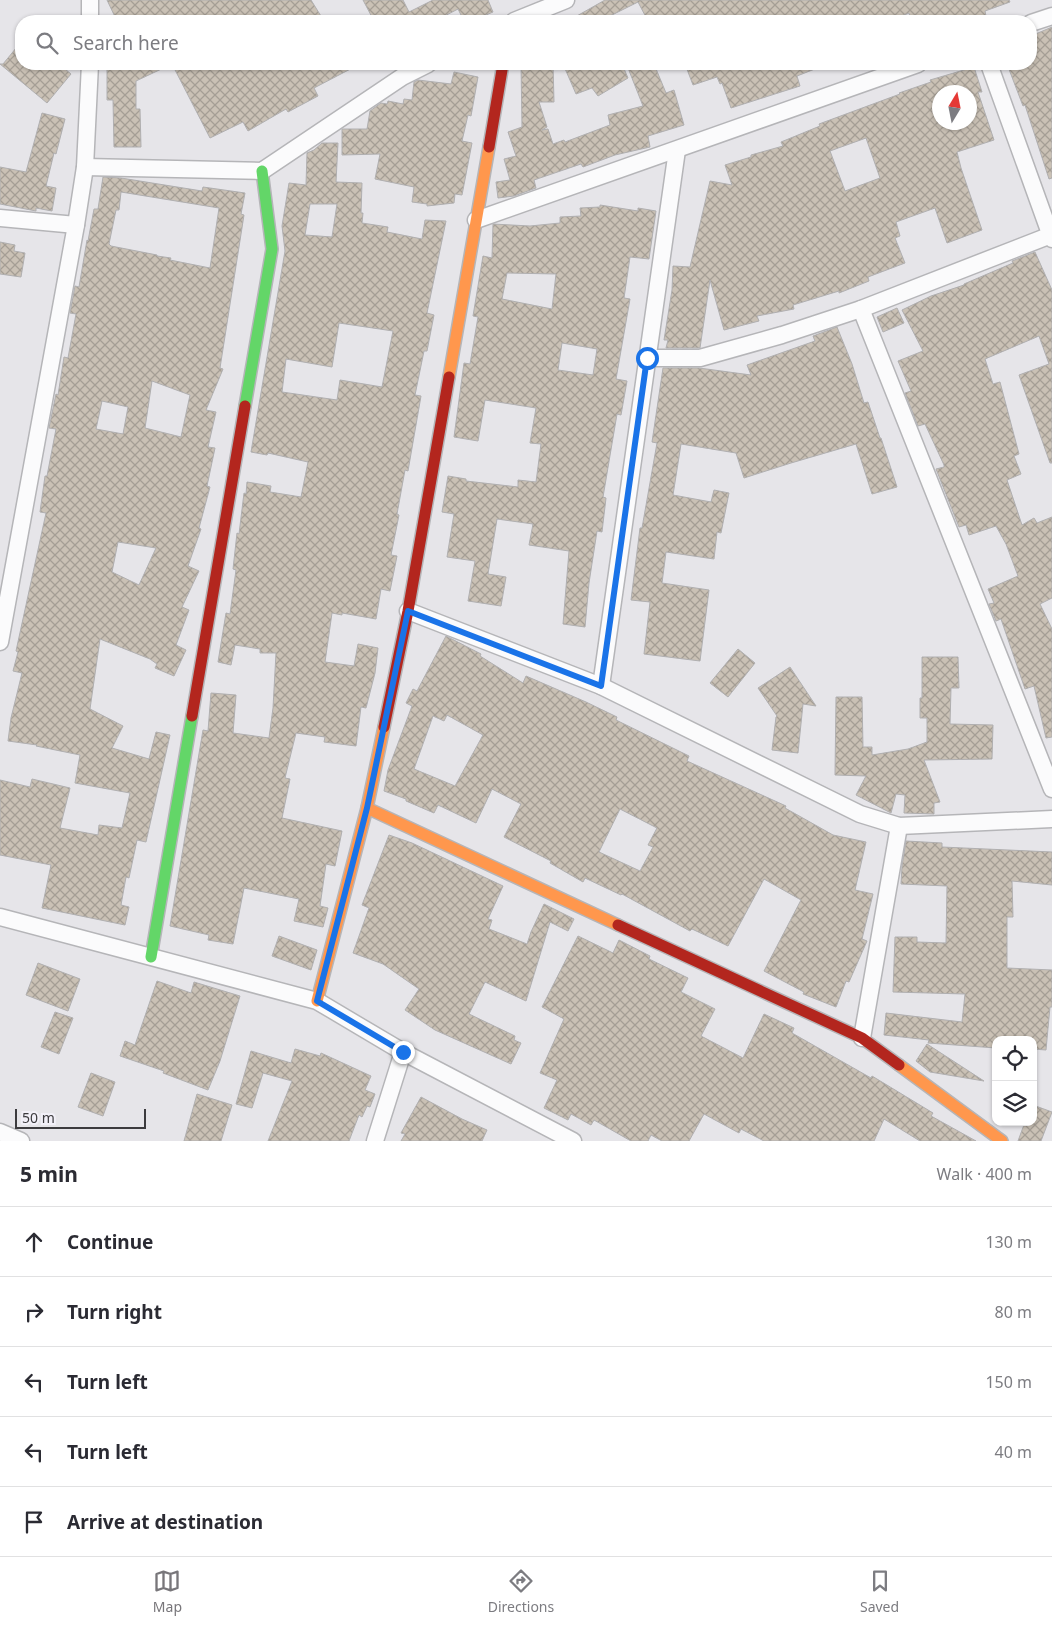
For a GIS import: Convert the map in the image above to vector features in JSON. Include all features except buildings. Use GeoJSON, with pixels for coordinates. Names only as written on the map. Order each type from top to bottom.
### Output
{"type":"FeatureCollection","features":[{"type":"Feature","properties":{"kind":"street"},"geometry":{"type":"LineString","coordinates":[[90,0],[90,15]]}},
{"type":"Feature","properties":{"kind":"street"},"geometry":{"type":"LineString","coordinates":[[529,15],[566,0]]}},
{"type":"Feature","properties":{"kind":"street"},"geometry":{"type":"LineString","coordinates":[[1037,21],[1052,16]]}},
{"type":"Feature","properties":{"kind":"street"},"geometry":{"type":"LineString","coordinates":[[0,642],[5,590],[76,225],[85,167],[90,70]]}},
{"type":"Feature","properties":{"kind":"street"},"geometry":{"type":"LineString","coordinates":[[85,167],[262,171],[402,76],[415,70]]}},
{"type":"Feature","properties":{"kind":"street"},"geometry":{"type":"LineString","coordinates":[[317,1001],[367,808],[408,611],[502,70]]}},
{"type":"Feature","properties":{"kind":"street"},"geometry":{"type":"LineString","coordinates":[[476,220],[901,70]]}},
{"type":"Feature","properties":{"kind":"street"},"geometry":{"type":"LineString","coordinates":[[647,358],[700,358],[782,335],[861,309],[1051,237],[991,70]]}},
{"type":"Feature","properties":{"kind":"street"},"geometry":{"type":"LineString","coordinates":[[601,686],[677,150]]}},
{"type":"Feature","properties":{"kind":"street"},"geometry":{"type":"LineString","coordinates":[[152,957],[272,249],[262,171]]}},
{"type":"Feature","properties":{"kind":"street"},"geometry":{"type":"LineString","coordinates":[[0,218],[76,225]]}},
{"type":"Feature","properties":{"kind":"street"},"geometry":{"type":"LineString","coordinates":[[861,309],[1052,789]]}},
{"type":"Feature","properties":{"kind":"street"},"geometry":{"type":"LineString","coordinates":[[408,611],[601,686],[860,814],[899,826],[1052,820]]}},
{"type":"Feature","properties":{"kind":"street"},"geometry":{"type":"LineString","coordinates":[[367,808],[862,1038],[1002,1141]]}},
{"type":"Feature","properties":{"kind":"street"},"geometry":{"type":"LineString","coordinates":[[862,1038],[899,826]]}},
{"type":"Feature","properties":{"kind":"street"},"geometry":{"type":"LineString","coordinates":[[0,917],[317,1001],[403,1052],[573,1141]]}},
{"type":"Feature","properties":{"kind":"street"},"geometry":{"type":"LineString","coordinates":[[375,1141],[403,1052]]}},
{"type":"Feature","properties":{"kind":"street"},"geometry":{"type":"LineString","coordinates":[[0,1132],[21,1141]]}},
{"type":"Feature","properties":{"kind":"traffic: fast"},"geometry":{"type":"LineString","coordinates":[[245,406],[272,249],[262,171]]}},
{"type":"Feature","properties":{"kind":"traffic: fast"},"geometry":{"type":"LineString","coordinates":[[151,957],[192,716]]}},
{"type":"Feature","properties":{"kind":"traffic: slow"},"geometry":{"type":"LineString","coordinates":[[449,377],[489,147]]}},
{"type":"Feature","properties":{"kind":"traffic: slow"},"geometry":{"type":"LineString","coordinates":[[317,1001],[367,808],[384,727]]}},
{"type":"Feature","properties":{"kind":"traffic: slow"},"geometry":{"type":"LineString","coordinates":[[367,808],[618,925]]}},
{"type":"Feature","properties":{"kind":"traffic: slow"},"geometry":{"type":"LineString","coordinates":[[899,1065],[1002,1141]]}},
{"type":"Feature","properties":{"kind":"traffic: jam"},"geometry":{"type":"LineString","coordinates":[[489,147],[502,70]]}},
{"type":"Feature","properties":{"kind":"traffic: jam"},"geometry":{"type":"LineString","coordinates":[[384,727],[408,611],[449,377]]}},
{"type":"Feature","properties":{"kind":"traffic: jam"},"geometry":{"type":"LineString","coordinates":[[192,716],[245,406]]}},
{"type":"Feature","properties":{"kind":"traffic: jam"},"geometry":{"type":"LineString","coordinates":[[618,925],[862,1038],[899,1065]]}},
{"type":"Feature","properties":{"kind":"route"},"geometry":{"type":"LineString","coordinates":[[403,1052],[317,1001],[367,808],[408,611],[601,686],[647,358]]}}]}
